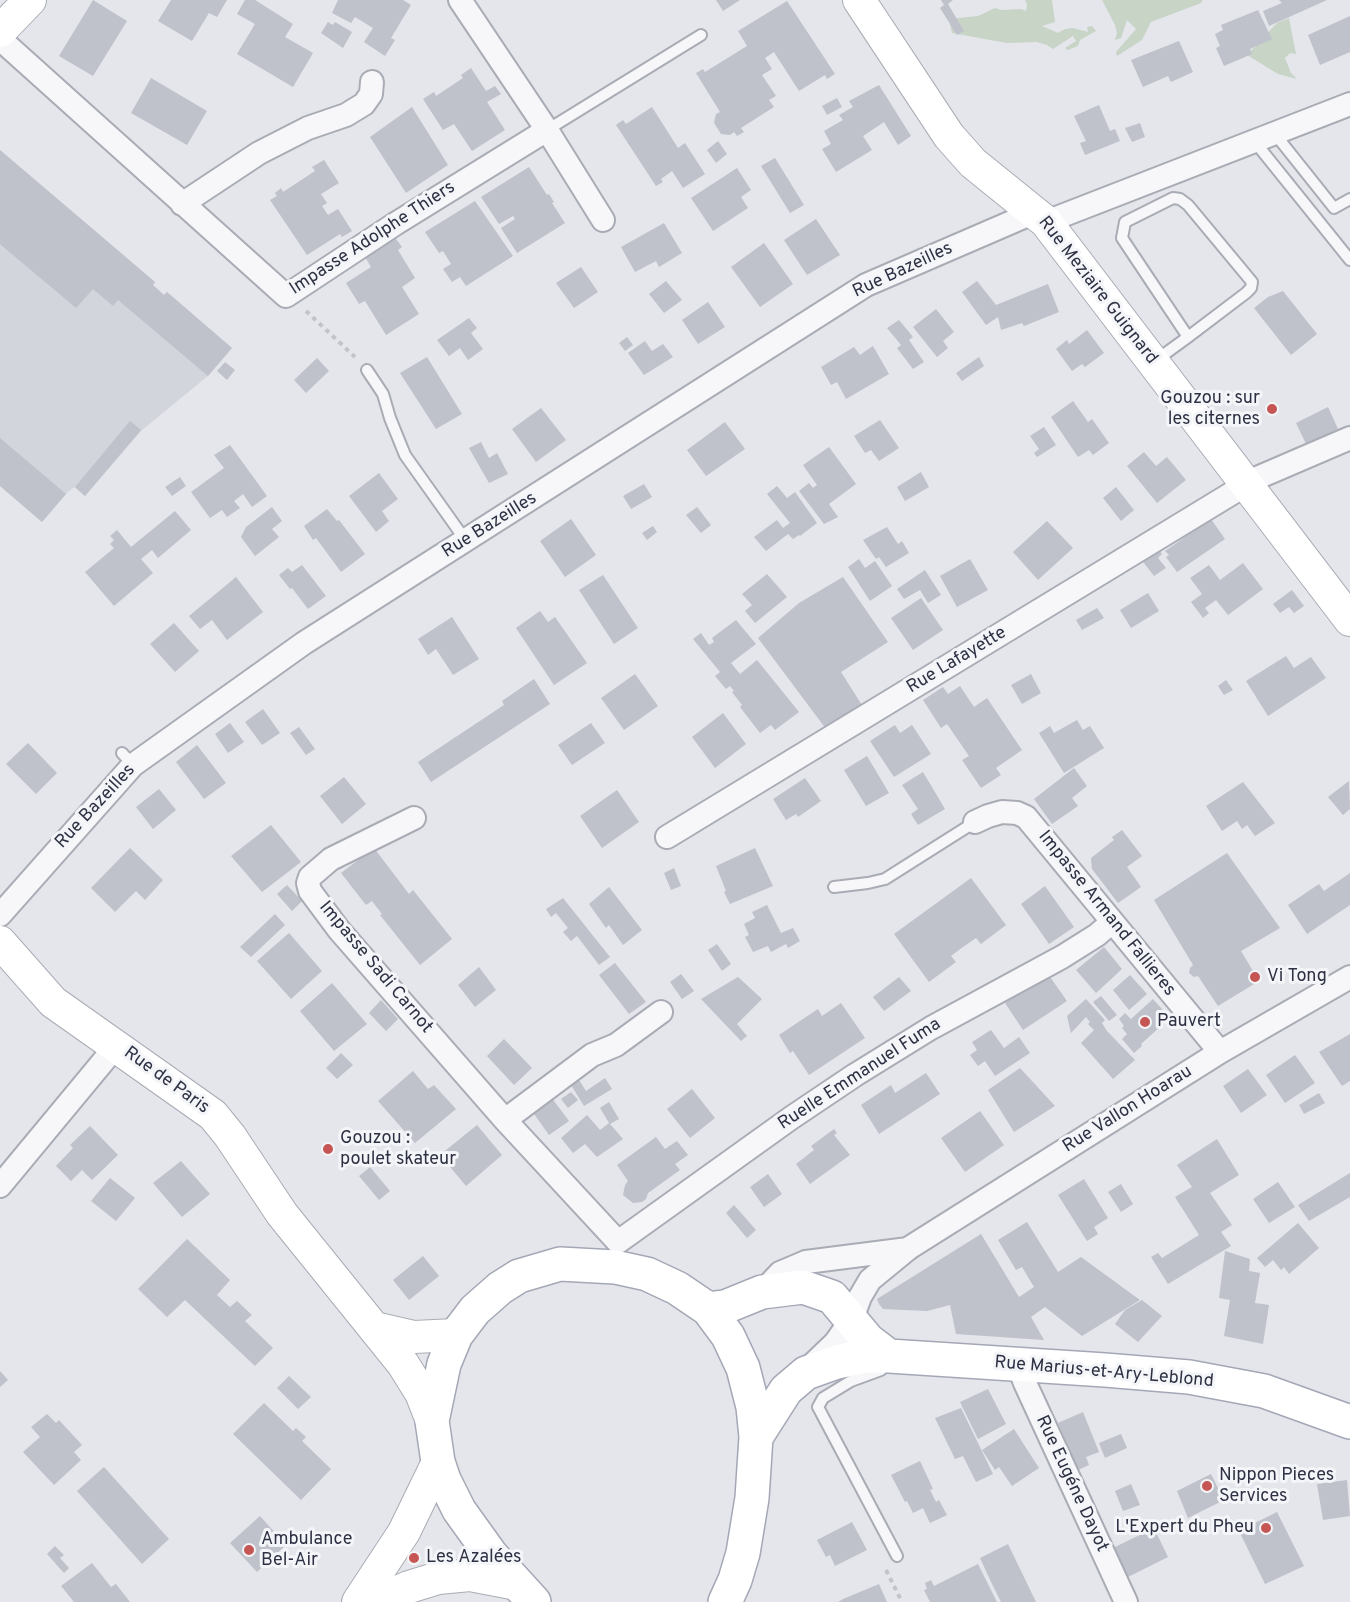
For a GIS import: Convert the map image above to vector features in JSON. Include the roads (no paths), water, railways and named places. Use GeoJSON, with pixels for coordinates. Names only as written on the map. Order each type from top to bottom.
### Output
{"type":"FeatureCollection","features":[{"type":"Feature","properties":{"kind":"main road"},"geometry":{"type":"LineString","coordinates":[[525,1593],[492,1556],[459,1510],[444,1480],[438,1462],[432,1421],[444,1364],[456,1335],[475,1310],[500,1287],[519,1276],[560,1264],[617,1255],[647,1274],[677,1288],[708,1309],[728,1336],[742,1368],[753,1407],[756,1437],[752,1498],[743,1553],[735,1580],[725,1602]]}},
{"type":"Feature","properties":{"kind":"main road"},"geometry":{"type":"LineString","coordinates":[[708,1309],[725,1307],[762,1292],[803,1287],[832,1297],[868,1340],[889,1356]]}},
{"type":"Feature","properties":{"kind":"main road","name":"Rue Marius-et-Ary-Leblond"},"geometry":{"type":"LineString","coordinates":[[756,1437],[786,1390],[806,1373],[837,1362],[865,1356],[1189,1377],[1264,1391],[1350,1422]]}},
{"type":"Feature","properties":{"kind":"street"},"geometry":{"type":"LineString","coordinates":[[0,24],[29,0]]}},
{"type":"Feature","properties":{"kind":"street"},"geometry":{"type":"LineString","coordinates":[[0,31],[29,0]]}},
{"type":"Feature","properties":{"kind":"street"},"geometry":{"type":"LineString","coordinates":[[460,0],[547,130],[603,220]]}},
{"type":"Feature","properties":{"kind":"street","name":"Rue Meziaire Guignard"},"geometry":{"type":"LineString","coordinates":[[859,0],[949,136],[974,163],[1040,217],[1350,620]]}},
{"type":"Feature","properties":{"kind":"street","name":"Impasse Adolphe Thiers"},"geometry":{"type":"LineString","coordinates":[[0,39],[286,296],[395,224],[547,130]]}},
{"type":"Feature","properties":{"kind":"street"},"geometry":{"type":"LineString","coordinates":[[182,204],[259,153],[308,128],[346,115],[364,104],[371,94],[372,82]]}},
{"type":"Feature","properties":{"kind":"street","name":"Rue Bazeilles"},"geometry":{"type":"LineString","coordinates":[[0,915],[127,759],[304,643],[866,285],[1040,217],[1265,138],[1350,104]]}},
{"type":"Feature","properties":{"kind":"street","name":"Rue Lafayette"},"geometry":{"type":"LineString","coordinates":[[667,837],[1257,478],[1350,438]]}},
{"type":"Feature","properties":{"kind":"street","name":"Impasse Armand Fallieres"},"geometry":{"type":"LineString","coordinates":[[975,822],[1002,812],[1017,813],[1026,817],[1220,1052]]}},
{"type":"Feature","properties":{"kind":"street","name":"Impasse Sadi Carnot"},"geometry":{"type":"LineString","coordinates":[[414,818],[331,860],[310,877],[308,883],[310,891],[339,930],[506,1120],[617,1255]]}},
{"type":"Feature","properties":{"kind":"street","name":"Ruelle Emmanuel Fuma"},"geometry":{"type":"LineString","coordinates":[[617,1255],[791,1118],[931,1028],[1062,957],[1097,935],[1112,922]]}},
{"type":"Feature","properties":{"kind":"street","name":"Rue de Paris"},"geometry":{"type":"LineString","coordinates":[[3,952],[53,1002],[213,1115],[230,1136],[282,1214],[403,1364],[421,1393],[432,1421]]}},
{"type":"Feature","properties":{"kind":"street","name":"Rue Vallon Hoarau"},"geometry":{"type":"LineString","coordinates":[[806,1373],[835,1343],[852,1319],[860,1297],[870,1280],[909,1248],[1220,1052],[1350,977]]}},
{"type":"Feature","properties":{"kind":"street"},"geometry":{"type":"LineString","coordinates":[[506,1120],[592,1055],[616,1045],[661,1012]]}},
{"type":"Feature","properties":{"kind":"street"},"geometry":{"type":"LineString","coordinates":[[0,1186],[116,1046]]}},
{"type":"Feature","properties":{"kind":"street","name":"Rue Vallon Hoarau"},"geometry":{"type":"LineString","coordinates":[[762,1292],[780,1273],[806,1262],[909,1248]]}},
{"type":"Feature","properties":{"kind":"street"},"geometry":{"type":"LineString","coordinates":[[375,1328],[414,1336],[456,1335]]}},
{"type":"Feature","properties":{"kind":"street","name":"Rue Eugéne Dayot"},"geometry":{"type":"LineString","coordinates":[[1018,1365],[1126,1602]]}},
{"type":"Feature","properties":{"kind":"street"},"geometry":{"type":"LineString","coordinates":[[358,1602],[404,1532],[438,1462]]}},
{"type":"Feature","properties":{"kind":"street"},"geometry":{"type":"LineString","coordinates":[[375,1602],[409,1587],[438,1578],[470,1575],[525,1593]]}},
{"type":"Feature","properties":{"kind":"lane"},"geometry":{"type":"LineString","coordinates":[[547,130],[701,35]]}},
{"type":"Feature","properties":{"kind":"lane"},"geometry":{"type":"LineString","coordinates":[[1265,138],[1334,208],[1350,199]]}},
{"type":"Feature","properties":{"kind":"lane"},"geometry":{"type":"LineString","coordinates":[[1265,138],[1350,261]]}},
{"type":"Feature","properties":{"kind":"lane"},"geometry":{"type":"LineString","coordinates":[[1153,363],[1188,337],[1246,293],[1251,288],[1252,282],[1188,205],[1180,199],[1173,198],[1125,222],[1122,238],[1188,337]]}},
{"type":"Feature","properties":{"kind":"lane"},"geometry":{"type":"LineString","coordinates":[[367,370],[383,394],[405,455],[466,541]]}},
{"type":"Feature","properties":{"kind":"lane"},"geometry":{"type":"LineString","coordinates":[[834,887],[885,879],[975,822]]}},
{"type":"Feature","properties":{"kind":"lane"},"geometry":{"type":"LineString","coordinates":[[889,1356],[881,1370],[851,1381],[824,1398],[818,1407],[897,1556]]}},
{"type":"Feature","properties":{"kind":"place","name":"Gouzou : sur les citernes"},"geometry":{"type":"Point","coordinates":[1272,409]}},
{"type":"Feature","properties":{"kind":"place","name":"Vi Tong"},"geometry":{"type":"Point","coordinates":[1255,977]}},
{"type":"Feature","properties":{"kind":"place","name":"Pauvert"},"geometry":{"type":"Point","coordinates":[1145,1022]}},
{"type":"Feature","properties":{"kind":"place","name":"Gouzou : poulet skateur"},"geometry":{"type":"Point","coordinates":[328,1149]}},
{"type":"Feature","properties":{"kind":"place","name":"Nippon Pieces Services"},"geometry":{"type":"Point","coordinates":[1207,1486]}},
{"type":"Feature","properties":{"kind":"place","name":"L'Expert du Pheu"},"geometry":{"type":"Point","coordinates":[1266,1528]}},
{"type":"Feature","properties":{"kind":"place","name":"Ambulance Bel-Air"},"geometry":{"type":"Point","coordinates":[249,1550]}},
{"type":"Feature","properties":{"kind":"place","name":"Les Azalées"},"geometry":{"type":"Point","coordinates":[414,1558]}}]}
